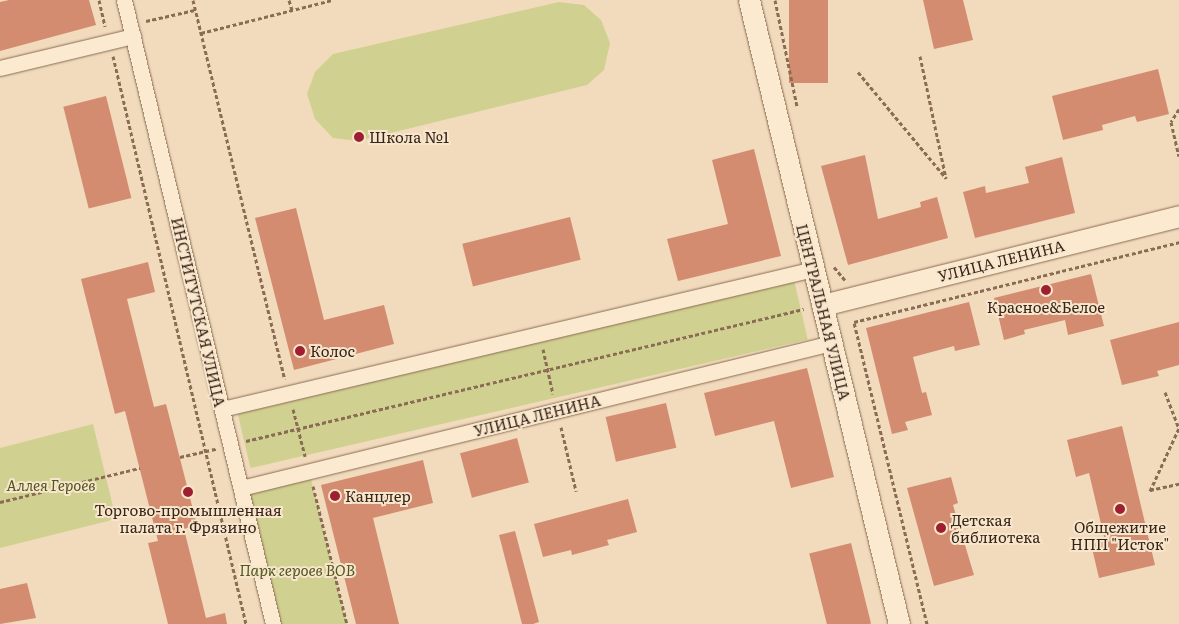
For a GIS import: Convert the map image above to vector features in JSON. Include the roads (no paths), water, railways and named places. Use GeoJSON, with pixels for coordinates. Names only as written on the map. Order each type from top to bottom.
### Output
{"type":"FeatureCollection","features":[{"type":"Feature","properties":{"kind":"street","name":"ИНСТИТУТСКАЯ УЛИЦА"},"geometry":{"type":"LineString","coordinates":[[124,0],[273,624]]}},
{"type":"Feature","properties":{"kind":"street","name":"ЦЕНТРАЛЬНАЯ УЛИЦА"},"geometry":{"type":"LineString","coordinates":[[749,0],[814,269],[814,307],[832,343],[899,624]]}},
{"type":"Feature","properties":{"kind":"street"},"geometry":{"type":"LineString","coordinates":[[0,68],[109,42],[131,31]]}},
{"type":"Feature","properties":{"kind":"street","name":"УЛИЦА ЛЕНИНА"},"geometry":{"type":"LineString","coordinates":[[814,307],[1179,216]]}},
{"type":"Feature","properties":{"kind":"street"},"geometry":{"type":"LineString","coordinates":[[222,409],[814,269]]}},
{"type":"Feature","properties":{"kind":"street","name":"УЛИЦА ЛЕНИНА"},"geometry":{"type":"LineString","coordinates":[[241,488],[832,343]]}},
{"type":"Feature","properties":{"kind":"place","name":"Школа №1"},"geometry":{"type":"Point","coordinates":[359,137]}},
{"type":"Feature","properties":{"kind":"place","name":"Красное&Белое"},"geometry":{"type":"Point","coordinates":[1046,290]}},
{"type":"Feature","properties":{"kind":"place","name":"Колос"},"geometry":{"type":"Point","coordinates":[300,351]}},
{"type":"Feature","properties":{"kind":"place","name":"Торгово-промышленная палата г. Фрязино"},"geometry":{"type":"Point","coordinates":[188,492]}},
{"type":"Feature","properties":{"kind":"place","name":"Канцлер"},"geometry":{"type":"Point","coordinates":[335,496]}},
{"type":"Feature","properties":{"kind":"place","name":"Общежитие НПП \"Исток\""},"geometry":{"type":"Point","coordinates":[1120,509]}},
{"type":"Feature","properties":{"kind":"place","name":"Детская библиотека"},"geometry":{"type":"Point","coordinates":[941,528]}},
{"type":"Feature","properties":{"kind":"park label","name":"Аллея Героев"},"geometry":{"type":"Point","coordinates":[51,485]}},
{"type":"Feature","properties":{"kind":"park label","name":"Парк героев ВОВ"},"geometry":{"type":"Point","coordinates":[297,570]}}]}
